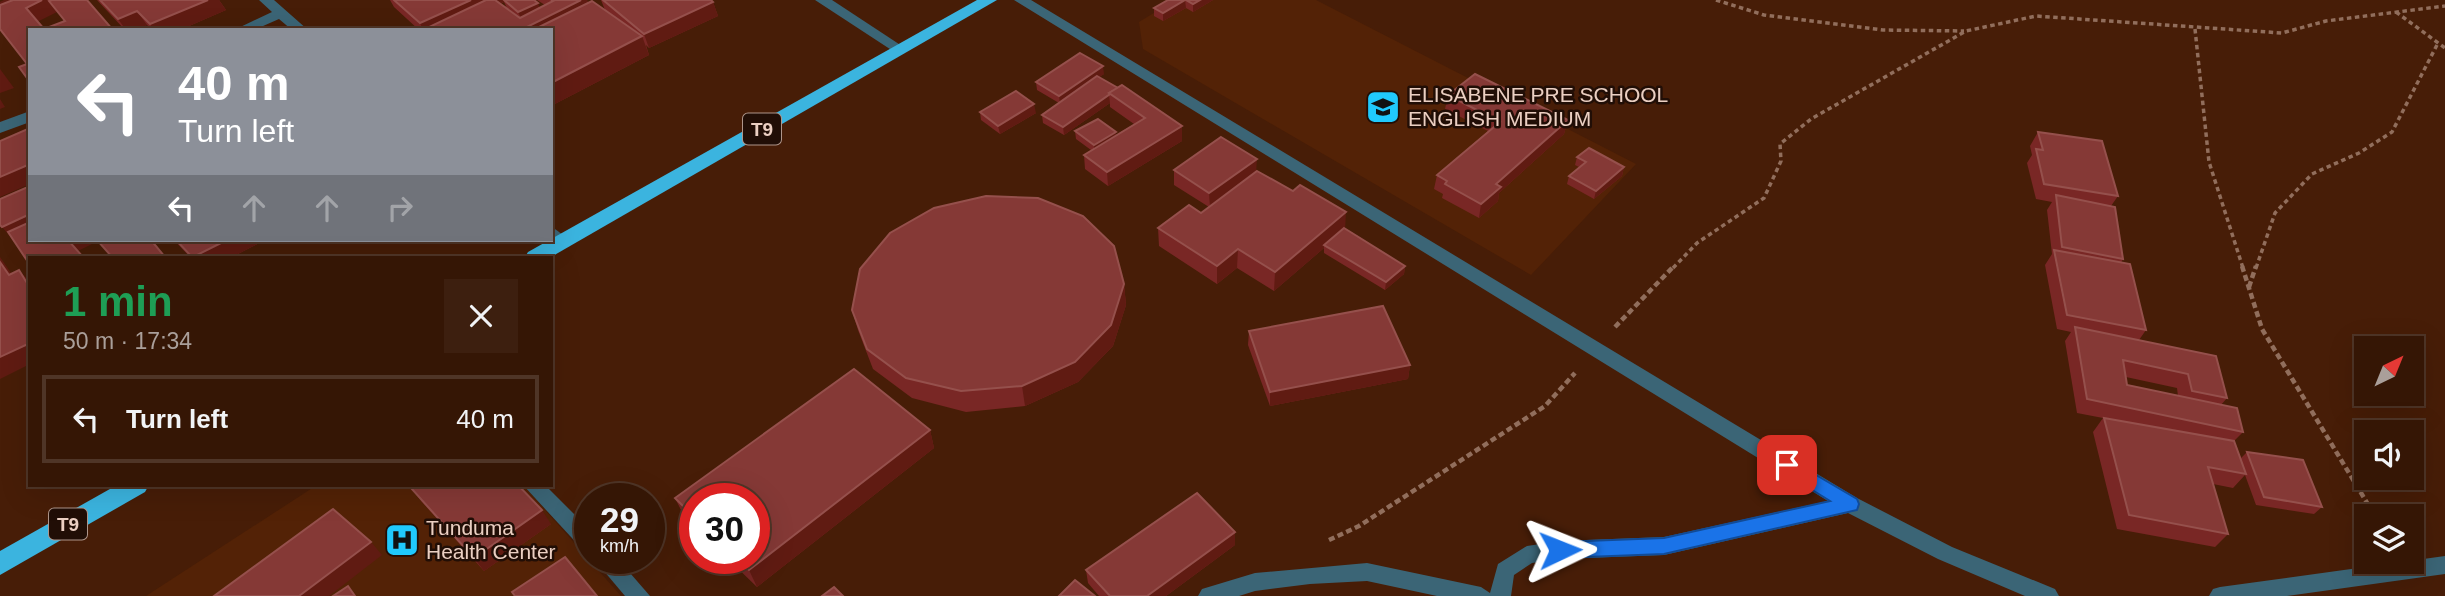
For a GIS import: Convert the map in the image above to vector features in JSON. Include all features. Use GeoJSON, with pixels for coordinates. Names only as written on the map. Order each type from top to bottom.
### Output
{"type":"FeatureCollection","features":[{"type":"Feature","properties":{"kind":"highway","name":"T9"},"geometry":{"type":"LineString","coordinates":[[557,237],[989,0]]}},
{"type":"Feature","properties":{"kind":"highway","name":"T9"},"geometry":{"type":"LineString","coordinates":[[536,256],[552,242]]}},
{"type":"Feature","properties":{"kind":"highway","name":"T9"},"geometry":{"type":"LineString","coordinates":[[0,564],[134,487]]}},
{"type":"Feature","properties":{"kind":"street"},"geometry":{"type":"LineString","coordinates":[[266,0],[299,28]]}},
{"type":"Feature","properties":{"kind":"street"},"geometry":{"type":"LineString","coordinates":[[822,0],[901,50]]}},
{"type":"Feature","properties":{"kind":"street"},"geometry":{"type":"LineString","coordinates":[[1021,0],[1850,504],[1945,553],[2049,596]]}},
{"type":"Feature","properties":{"kind":"street"},"geometry":{"type":"LineString","coordinates":[[246,28],[281,13]]}},
{"type":"Feature","properties":{"kind":"street"},"geometry":{"type":"LineString","coordinates":[[0,128],[28,117]]}},
{"type":"Feature","properties":{"kind":"street"},"geometry":{"type":"LineString","coordinates":[[535,487],[574,527]]}},
{"type":"Feature","properties":{"kind":"street"},"geometry":{"type":"LineString","coordinates":[[1500,596],[1505,570],[1527,555],[1560,550],[1664,546],[1850,504]]}},
{"type":"Feature","properties":{"kind":"street"},"geometry":{"type":"LineString","coordinates":[[2220,596],[2445,565]]}},
{"type":"Feature","properties":{"kind":"street"},"geometry":{"type":"LineString","coordinates":[[1209,596],[1255,582],[1367,572],[1475,595]]}},
{"type":"Feature","properties":{"kind":"street"},"geometry":{"type":"LineString","coordinates":[[618,574],[639,596]]}},
{"type":"Feature","properties":{"kind":"path"},"geometry":{"type":"LineString","coordinates":[[1716,0],[1777,17],[1882,30],[1966,32],[2036,16],[2282,33],[2326,20],[2445,6]]}},
{"type":"Feature","properties":{"kind":"path"},"geometry":{"type":"LineString","coordinates":[[2396,12],[2445,48]]}},
{"type":"Feature","properties":{"kind":"path"},"geometry":{"type":"LineString","coordinates":[[2195,29],[2209,162],[2262,329],[2368,504]]}},
{"type":"Feature","properties":{"kind":"path"},"geometry":{"type":"LineString","coordinates":[[1325,543],[1359,526],[1545,405],[1636,303],[1697,243],[1764,198],[1781,161],[1780,144],[1811,119],[1966,32]]}},
{"type":"Feature","properties":{"kind":"path"},"geometry":{"type":"LineString","coordinates":[[2249,288],[2274,213],[2312,174],[2359,153],[2392,132],[2438,43]]}},
{"type":"Feature","properties":{"kind":"shaded area","name":"ELISABENE PRE SCHOOL ENGLISH MEDIUM"},"geometry":{"type":"Polygon","coordinates":[[[1175,0],[1316,0],[1636,164],[1531,275],[1143,49],[1139,22],[1175,0]]]}},
{"type":"Feature","properties":{"kind":"shaded area","name":"Tunduma Health Center"},"geometry":{"type":"Polygon","coordinates":[[[314,487],[525,487],[574,543],[574,574],[602,574],[621,596],[146,596],[314,487]]]}},
{"type":"Feature","properties":{"kind":"building"},"geometry":{"type":"Polygon","coordinates":[[[13,0],[42,0],[26,8],[43,28],[28,28],[28,78],[19,67],[27,64],[0,29],[0,5],[13,0]]]}},
{"type":"Feature","properties":{"kind":"building"},"geometry":{"type":"Polygon","coordinates":[[[87,0],[111,28],[47,28],[65,21],[49,1],[87,0]]]}},
{"type":"Feature","properties":{"kind":"building"},"geometry":{"type":"Polygon","coordinates":[[[100,0],[208,0],[150,24],[137,11],[118,19],[100,0]]]}},
{"type":"Feature","properties":{"kind":"building"},"geometry":{"type":"Polygon","coordinates":[[[394,0],[471,0],[420,23],[394,0]]]}},
{"type":"Feature","properties":{"kind":"building"},"geometry":{"type":"Polygon","coordinates":[[[486,0],[495,0],[520,18],[553,1],[551,0],[581,0],[525,28],[427,28],[486,0]]]}},
{"type":"Feature","properties":{"kind":"building"},"geometry":{"type":"Polygon","coordinates":[[[504,0],[534,0],[538,3],[518,12],[504,0]]]}},
{"type":"Feature","properties":{"kind":"building"},"geometry":{"type":"Polygon","coordinates":[[[603,0],[711,0],[713,2],[644,34],[603,0]]]}},
{"type":"Feature","properties":{"kind":"building"},"geometry":{"type":"Polygon","coordinates":[[[1168,0],[1185,0],[1163,13],[1154,8],[1168,0]]]}},
{"type":"Feature","properties":{"kind":"building"},"geometry":{"type":"Polygon","coordinates":[[[592,1],[642,36],[553,82],[553,28],[537,28],[592,1]]]}},
{"type":"Feature","properties":{"kind":"building"},"geometry":{"type":"Polygon","coordinates":[[[1080,53],[1103,66],[1059,96],[1036,82],[1080,53]]]}},
{"type":"Feature","properties":{"kind":"building"},"geometry":{"type":"Polygon","coordinates":[[[1475,74],[1568,120],[1496,184],[1501,187],[1481,204],[1445,184],[1447,181],[1437,175],[1500,122],[1448,95],[1475,74]]]}},
{"type":"Feature","properties":{"kind":"building"},"geometry":{"type":"Polygon","coordinates":[[[1097,76],[1118,88],[1063,127],[1042,115],[1097,76]]]}},
{"type":"Feature","properties":{"kind":"building"},"geometry":{"type":"Polygon","coordinates":[[[1122,85],[1182,126],[1107,172],[1084,155],[1145,118],[1109,93],[1122,85]]]}},
{"type":"Feature","properties":{"kind":"building"},"geometry":{"type":"Polygon","coordinates":[[[1016,91],[1034,104],[998,126],[980,112],[1016,91]]]}},
{"type":"Feature","properties":{"kind":"building"},"geometry":{"type":"Polygon","coordinates":[[[1098,119],[1116,132],[1094,145],[1075,131],[1098,119]]]}},
{"type":"Feature","properties":{"kind":"building"},"geometry":{"type":"Polygon","coordinates":[[[28,129],[28,165],[0,177],[0,141],[28,129]]]}},
{"type":"Feature","properties":{"kind":"building"},"geometry":{"type":"Polygon","coordinates":[[[2038,132],[2102,141],[2118,196],[2044,184],[2036,149],[2043,150],[2038,132]]]}},
{"type":"Feature","properties":{"kind":"building"},"geometry":{"type":"Polygon","coordinates":[[[1221,137],[1257,159],[1209,193],[1174,170],[1221,137]]]}},
{"type":"Feature","properties":{"kind":"building"},"geometry":{"type":"Polygon","coordinates":[[[1589,148],[1624,167],[1596,191],[1569,176],[1586,162],[1577,157],[1589,148]]]}},
{"type":"Feature","properties":{"kind":"building"},"geometry":{"type":"Polygon","coordinates":[[[1257,171],[1293,191],[1300,185],[1346,212],[1275,272],[1238,249],[1217,266],[1158,228],[1189,205],[1201,213],[1257,171]]]}},
{"type":"Feature","properties":{"kind":"building"},"geometry":{"type":"Polygon","coordinates":[[[28,187],[28,215],[2,227],[0,199],[28,187]]]}},
{"type":"Feature","properties":{"kind":"building"},"geometry":{"type":"Polygon","coordinates":[[[2056,195],[2115,207],[2123,259],[2062,247],[2056,195]]]}},
{"type":"Feature","properties":{"kind":"building"},"geometry":{"type":"Polygon","coordinates":[[[986,196],[1038,198],[1083,216],[1114,246],[1124,284],[1111,325],[1075,362],[1022,386],[961,391],[906,378],[867,349],[852,310],[860,269],[890,233],[934,208],[986,196]]]}},
{"type":"Feature","properties":{"kind":"building"},"geometry":{"type":"Polygon","coordinates":[[[28,223],[28,242],[70,242],[82,256],[28,256],[28,262],[8,232],[28,223]]]}},
{"type":"Feature","properties":{"kind":"building"},"geometry":{"type":"Polygon","coordinates":[[[1344,228],[1405,266],[1386,282],[1324,245],[1344,228]]]}},
{"type":"Feature","properties":{"kind":"building"},"geometry":{"type":"Polygon","coordinates":[[[99,242],[153,242],[164,256],[111,256],[99,242]]]}},
{"type":"Feature","properties":{"kind":"building"},"geometry":{"type":"Polygon","coordinates":[[[178,242],[223,242],[194,256],[178,242]]]}},
{"type":"Feature","properties":{"kind":"building"},"geometry":{"type":"Polygon","coordinates":[[[2054,250],[2130,264],[2146,330],[2067,315],[2054,250]]]}},
{"type":"Feature","properties":{"kind":"building"},"geometry":{"type":"Polygon","coordinates":[[[0,262],[9,275],[19,270],[28,285],[28,344],[0,357],[0,262]]]}},
{"type":"Feature","properties":{"kind":"building"},"geometry":{"type":"Polygon","coordinates":[[[1383,306],[1410,365],[1270,392],[1249,331],[1383,306]]]}},
{"type":"Feature","properties":{"kind":"building"},"geometry":{"type":"Polygon","coordinates":[[[2075,327],[2216,356],[2227,398],[2192,391],[2188,374],[2123,360],[2127,385],[2237,408],[2243,432],[2087,399],[2075,327]]]}},
{"type":"Feature","properties":{"kind":"building"},"geometry":{"type":"Polygon","coordinates":[[[854,369],[930,430],[770,554],[770,483],[696,483],[854,369]]]}},
{"type":"Feature","properties":{"kind":"building"},"geometry":{"type":"Polygon","coordinates":[[[2104,418],[2234,441],[2246,474],[2208,467],[2228,534],[2129,515],[2104,418]]]}},
{"type":"Feature","properties":{"kind":"building"},"geometry":{"type":"Polygon","coordinates":[[[2247,452],[2303,460],[2322,507],[2264,497],[2247,452]]]}},
{"type":"Feature","properties":{"kind":"building"},"geometry":{"type":"Polygon","coordinates":[[[520,487],[542,510],[474,558],[411,488],[520,487]]]}},
{"type":"Feature","properties":{"kind":"building"},"geometry":{"type":"Polygon","coordinates":[[[1197,493],[1235,532],[1147,596],[1110,596],[1086,570],[1197,493]]]}},
{"type":"Feature","properties":{"kind":"building"},"geometry":{"type":"Polygon","coordinates":[[[333,509],[371,542],[299,596],[214,596],[333,509]]]}},
{"type":"Feature","properties":{"kind":"building"},"geometry":{"type":"Polygon","coordinates":[[[565,557],[574,568],[574,574],[579,574],[597,596],[515,596],[512,592],[565,557]]]}},
{"type":"Feature","properties":{"kind":"building"},"geometry":{"type":"Polygon","coordinates":[[[1075,580],[1095,596],[1059,596],[1075,580]]]}},
{"type":"Feature","properties":{"kind":"building"},"geometry":{"type":"Polygon","coordinates":[[[348,586],[355,596],[333,596],[348,586]]]}},
{"type":"Feature","properties":{"kind":"building"},"geometry":{"type":"Polygon","coordinates":[[[834,587],[843,596],[822,596],[834,587]]]}},
{"type":"Feature","properties":{"kind":"place","name":"ELISABENE PRE SCHOOL ENGLISH MEDIUM"},"geometry":{"type":"Point","coordinates":[1383,107]}},
{"type":"Feature","properties":{"kind":"place","name":"Tunduma Health Center"},"geometry":{"type":"Point","coordinates":[402,540]}},
{"type":"Feature","properties":{"kind":"route"},"geometry":{"type":"LineString","coordinates":[[1560,550],[1664,546],[1850,504],[1787,465]]}}]}
